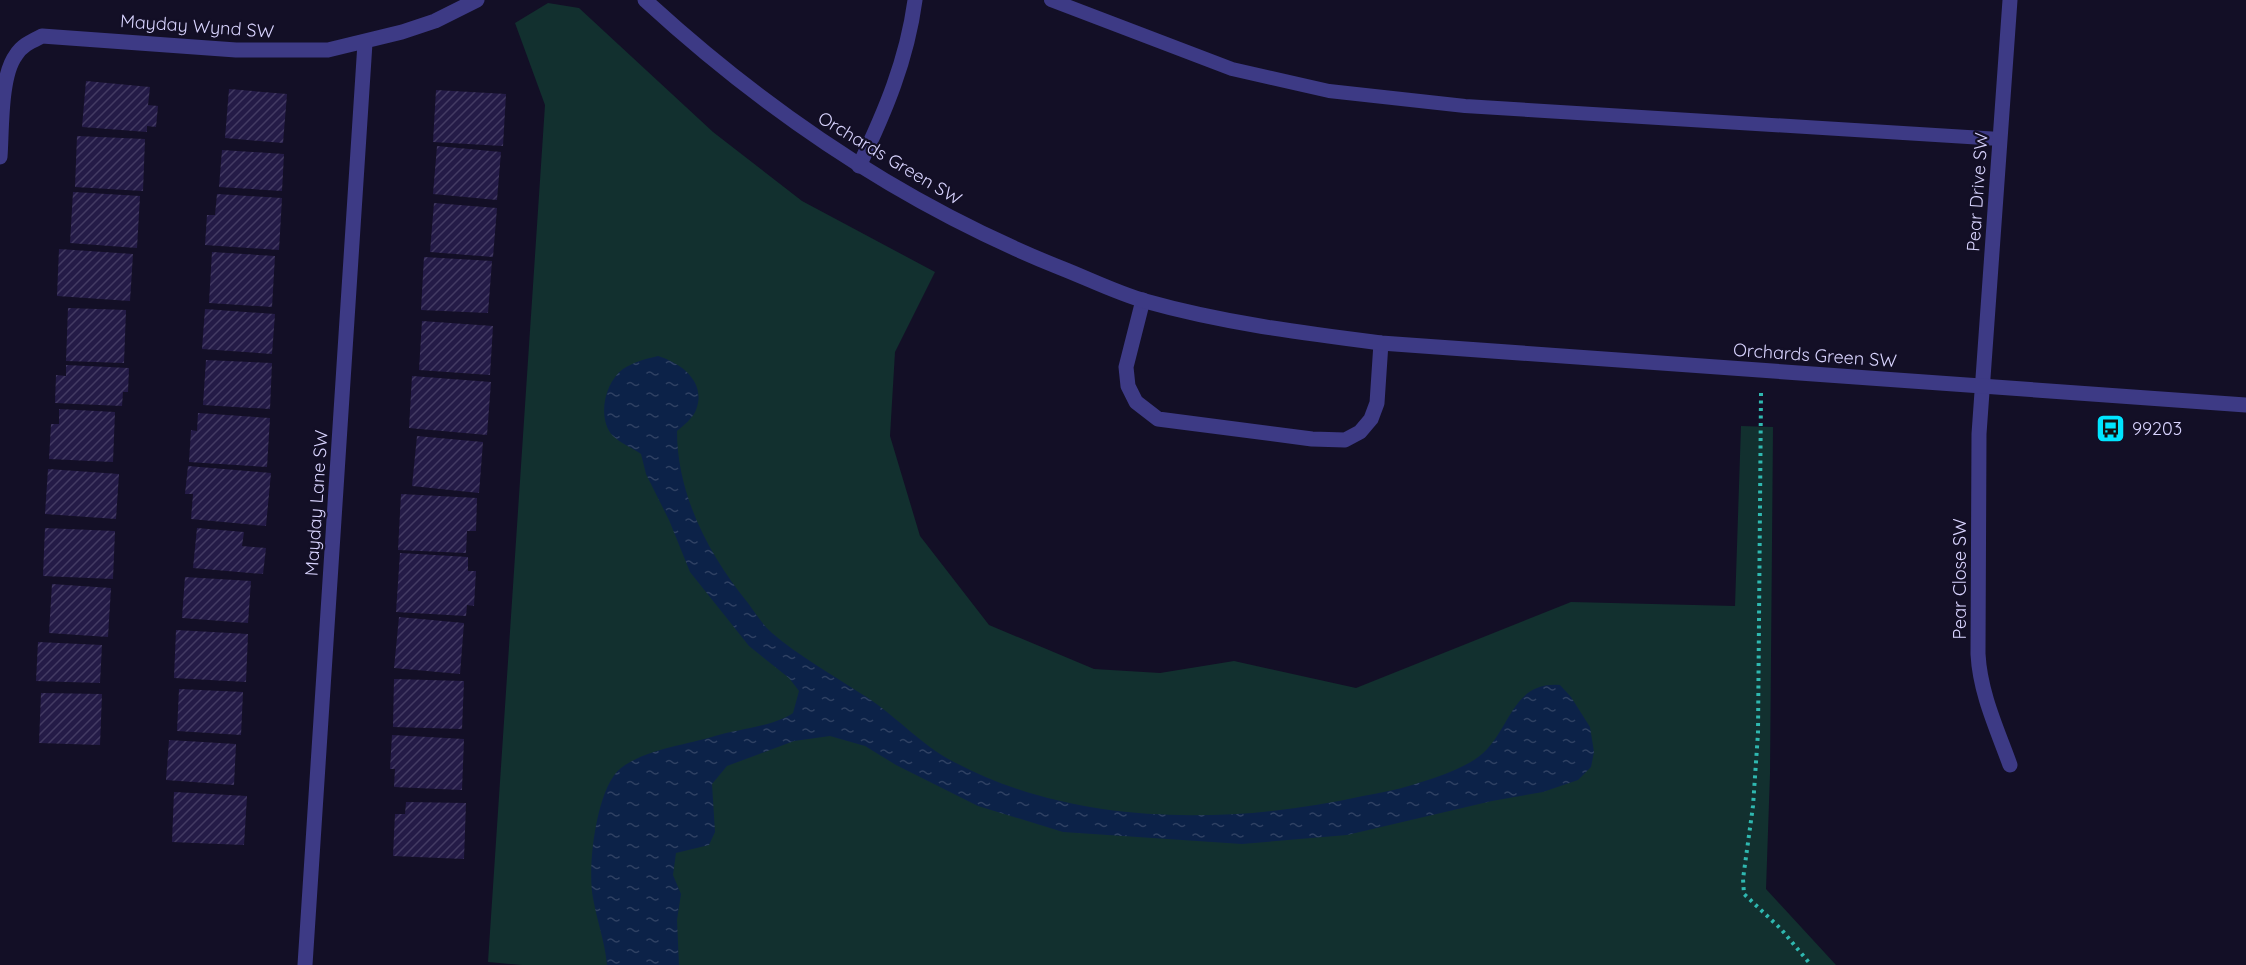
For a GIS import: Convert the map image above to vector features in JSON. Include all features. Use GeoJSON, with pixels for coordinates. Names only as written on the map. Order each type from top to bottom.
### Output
{"type":"FeatureCollection","features":[{"type":"Feature","properties":{"kind":"street","name":"Mayday Wynd SW"},"geometry":{"type":"LineString","coordinates":[[0,157],[4,93],[14,56],[27,43],[42,36],[267,51],[328,50],[365,43],[435,21],[477,0]]}},
{"type":"Feature","properties":{"kind":"street","name":"Orchards Green SW"},"geometry":{"type":"LineString","coordinates":[[645,0],[697,48],[745,87],[859,166],[974,230],[1030,256],[1143,300],[1197,315],[1281,331],[1381,343],[2246,405]]}},
{"type":"Feature","properties":{"kind":"street"},"geometry":{"type":"LineString","coordinates":[[859,166],[887,108],[902,67],[915,0]]}},
{"type":"Feature","properties":{"kind":"street","name":"Pear Drive SW"},"geometry":{"type":"LineString","coordinates":[[1982,387],[2010,0]]}},
{"type":"Feature","properties":{"kind":"street","name":"Mayday Lane SW"},"geometry":{"type":"LineString","coordinates":[[305,965],[365,43]]}},
{"type":"Feature","properties":{"kind":"street"},"geometry":{"type":"LineString","coordinates":[[1143,300],[1126,367],[1128,386],[1136,402],[1158,419],[1312,439],[1345,440],[1359,432],[1371,419],[1377,403],[1381,343]]}},
{"type":"Feature","properties":{"kind":"street","name":"Pear Close SW"},"geometry":{"type":"LineString","coordinates":[[1982,387],[1979,434],[1979,675],[2010,765]]}},
{"type":"Feature","properties":{"kind":"lane"},"geometry":{"type":"LineString","coordinates":[[1051,0],[1232,69],[1329,91],[1465,106],[2000,139]]}},
{"type":"Feature","properties":{"kind":"path"},"geometry":{"type":"LineString","coordinates":[[1762,371],[1758,733],[1753,806],[1743,879],[1744,894],[1780,929],[1811,965]]}},
{"type":"Feature","properties":{"kind":"green space"},"geometry":{"type":"Polygon","coordinates":[[[548,3],[579,8],[713,132],[802,201],[935,272],[895,352],[890,436],[920,536],[989,625],[1094,669],[1160,673],[1234,661],[1356,688],[1571,602],[1735,606],[1741,426],[1773,427],[1770,774],[1766,889],[1836,965],[522,965],[488,962],[545,105],[515,23],[548,3]]]}},
{"type":"Feature","properties":{"kind":"water"},"geometry":{"type":"Polygon","coordinates":[[[658,356],[675,363],[695,382],[698,391],[696,410],[677,431],[678,455],[689,501],[720,565],[762,623],[793,649],[872,701],[941,755],[1001,783],[1051,799],[1102,809],[1155,814],[1208,815],[1313,806],[1381,793],[1460,768],[1486,750],[1511,712],[1530,692],[1543,686],[1560,685],[1571,697],[1590,727],[1594,752],[1591,767],[1578,780],[1543,792],[1492,801],[1347,835],[1242,844],[1063,832],[978,806],[896,765],[865,746],[830,736],[794,741],[727,766],[712,784],[715,832],[709,845],[676,853],[673,875],[681,894],[677,920],[679,965],[607,965],[593,898],[591,868],[595,829],[605,792],[612,778],[621,768],[642,756],[785,717],[793,713],[799,691],[789,678],[749,646],[690,572],[669,520],[646,474],[641,454],[616,439],[608,429],[604,411],[605,401],[616,375],[631,364],[658,356]]]}},
{"type":"Feature","properties":{"kind":"building"},"geometry":{"type":"Polygon","coordinates":[[[86,81],[150,87],[148,105],[158,106],[156,127],[147,126],[147,132],[82,127],[86,81]]]}},
{"type":"Feature","properties":{"kind":"building"},"geometry":{"type":"Polygon","coordinates":[[[229,89],[287,94],[283,143],[225,138],[229,89]]]}},
{"type":"Feature","properties":{"kind":"building"},"geometry":{"type":"Polygon","coordinates":[[[436,90],[506,94],[503,146],[433,142],[436,90]]]}},
{"type":"Feature","properties":{"kind":"building"},"geometry":{"type":"Polygon","coordinates":[[[77,136],[145,139],[143,191],[75,187],[77,136]]]}},
{"type":"Feature","properties":{"kind":"building"},"geometry":{"type":"Polygon","coordinates":[[[437,146],[501,152],[497,200],[433,194],[437,146]]]}},
{"type":"Feature","properties":{"kind":"building"},"geometry":{"type":"Polygon","coordinates":[[[222,150],[284,154],[282,191],[219,187],[222,150]]]}},
{"type":"Feature","properties":{"kind":"building"},"geometry":{"type":"Polygon","coordinates":[[[73,192],[140,196],[137,248],[70,243],[73,192]]]}},
{"type":"Feature","properties":{"kind":"building"},"geometry":{"type":"Polygon","coordinates":[[[217,194],[282,198],[279,250],[205,245],[207,215],[215,215],[217,194]]]}},
{"type":"Feature","properties":{"kind":"building"},"geometry":{"type":"Polygon","coordinates":[[[434,203],[497,208],[493,257],[430,252],[434,203]]]}},
{"type":"Feature","properties":{"kind":"building"},"geometry":{"type":"Polygon","coordinates":[[[59,249],[133,254],[130,301],[57,296],[59,249]]]}},
{"type":"Feature","properties":{"kind":"building"},"geometry":{"type":"Polygon","coordinates":[[[212,252],[275,256],[272,307],[209,303],[212,252]]]}},
{"type":"Feature","properties":{"kind":"building"},"geometry":{"type":"Polygon","coordinates":[[[424,257],[492,261],[488,313],[421,310],[424,257]]]}},
{"type":"Feature","properties":{"kind":"building"},"geometry":{"type":"Polygon","coordinates":[[[68,308],[126,310],[124,363],[66,361],[68,308]]]}},
{"type":"Feature","properties":{"kind":"building"},"geometry":{"type":"Polygon","coordinates":[[[205,309],[275,314],[272,354],[202,349],[205,309]]]}},
{"type":"Feature","properties":{"kind":"building"},"geometry":{"type":"Polygon","coordinates":[[[422,321],[493,326],[490,375],[419,370],[422,321]]]}},
{"type":"Feature","properties":{"kind":"building"},"geometry":{"type":"Polygon","coordinates":[[[206,360],[272,363],[270,409],[203,405],[206,360]]]}},
{"type":"Feature","properties":{"kind":"building"},"geometry":{"type":"Polygon","coordinates":[[[66,365],[129,368],[128,392],[123,392],[122,406],[55,403],[56,375],[66,376],[66,365]]]}},
{"type":"Feature","properties":{"kind":"building"},"geometry":{"type":"Polygon","coordinates":[[[412,376],[491,382],[487,435],[409,428],[412,376]]]}},
{"type":"Feature","properties":{"kind":"building"},"geometry":{"type":"Polygon","coordinates":[[[59,409],[115,412],[113,462],[49,459],[51,424],[59,424],[59,409]]]}},
{"type":"Feature","properties":{"kind":"building"},"geometry":{"type":"Polygon","coordinates":[[[198,413],[270,418],[267,467],[189,462],[191,430],[197,431],[198,413]]]}},
{"type":"Feature","properties":{"kind":"building"},"geometry":{"type":"Polygon","coordinates":[[[417,436],[483,442],[479,493],[412,486],[417,436]]]}},
{"type":"Feature","properties":{"kind":"building"},"geometry":{"type":"Polygon","coordinates":[[[188,466],[271,473],[266,526],[191,519],[193,494],[185,494],[188,466]]]}},
{"type":"Feature","properties":{"kind":"building"},"geometry":{"type":"Polygon","coordinates":[[[48,469],[119,474],[116,519],[45,514],[48,469]]]}},
{"type":"Feature","properties":{"kind":"building"},"geometry":{"type":"Polygon","coordinates":[[[401,494],[477,498],[476,531],[467,531],[466,553],[398,550],[401,494]]]}},
{"type":"Feature","properties":{"kind":"building"},"geometry":{"type":"Polygon","coordinates":[[[45,528],[115,531],[113,579],[43,576],[45,528]]]}},
{"type":"Feature","properties":{"kind":"building"},"geometry":{"type":"Polygon","coordinates":[[[197,528],[244,532],[242,546],[266,548],[263,574],[193,568],[197,528]]]}},
{"type":"Feature","properties":{"kind":"building"},"geometry":{"type":"Polygon","coordinates":[[[400,553],[468,557],[468,571],[476,571],[474,606],[467,605],[466,616],[396,612],[400,553]]]}},
{"type":"Feature","properties":{"kind":"building"},"geometry":{"type":"Polygon","coordinates":[[[185,577],[251,581],[248,623],[182,618],[185,577]]]}},
{"type":"Feature","properties":{"kind":"building"},"geometry":{"type":"Polygon","coordinates":[[[52,584],[111,588],[108,637],[49,633],[52,584]]]}},
{"type":"Feature","properties":{"kind":"building"},"geometry":{"type":"Polygon","coordinates":[[[399,617],[464,623],[460,674],[394,668],[399,617]]]}},
{"type":"Feature","properties":{"kind":"building"},"geometry":{"type":"Polygon","coordinates":[[[176,630],[248,634],[246,682],[174,678],[176,630]]]}},
{"type":"Feature","properties":{"kind":"building"},"geometry":{"type":"Polygon","coordinates":[[[38,642],[102,645],[100,683],[36,681],[38,642]]]}},
{"type":"Feature","properties":{"kind":"building"},"geometry":{"type":"Polygon","coordinates":[[[394,679],[464,681],[462,729],[393,727],[394,679]]]}},
{"type":"Feature","properties":{"kind":"building"},"geometry":{"type":"Polygon","coordinates":[[[179,689],[243,692],[241,735],[177,731],[179,689]]]}},
{"type":"Feature","properties":{"kind":"building"},"geometry":{"type":"Polygon","coordinates":[[[41,693],[102,694],[100,745],[39,743],[41,693]]]}},
{"type":"Feature","properties":{"kind":"building"},"geometry":{"type":"Polygon","coordinates":[[[392,735],[464,739],[462,790],[394,787],[395,769],[390,769],[392,735]]]}},
{"type":"Feature","properties":{"kind":"building"},"geometry":{"type":"Polygon","coordinates":[[[169,740],[236,744],[234,785],[166,780],[169,740]]]}},
{"type":"Feature","properties":{"kind":"building"},"geometry":{"type":"Polygon","coordinates":[[[174,792],[247,796],[244,845],[172,842],[174,792]]]}},
{"type":"Feature","properties":{"kind":"building"},"geometry":{"type":"Polygon","coordinates":[[[406,802],[466,803],[464,859],[393,856],[395,814],[405,814],[406,802]]]}},
{"type":"Feature","properties":{"kind":"place","name":"99203"},"geometry":{"type":"Point","coordinates":[2111,428]}}]}
